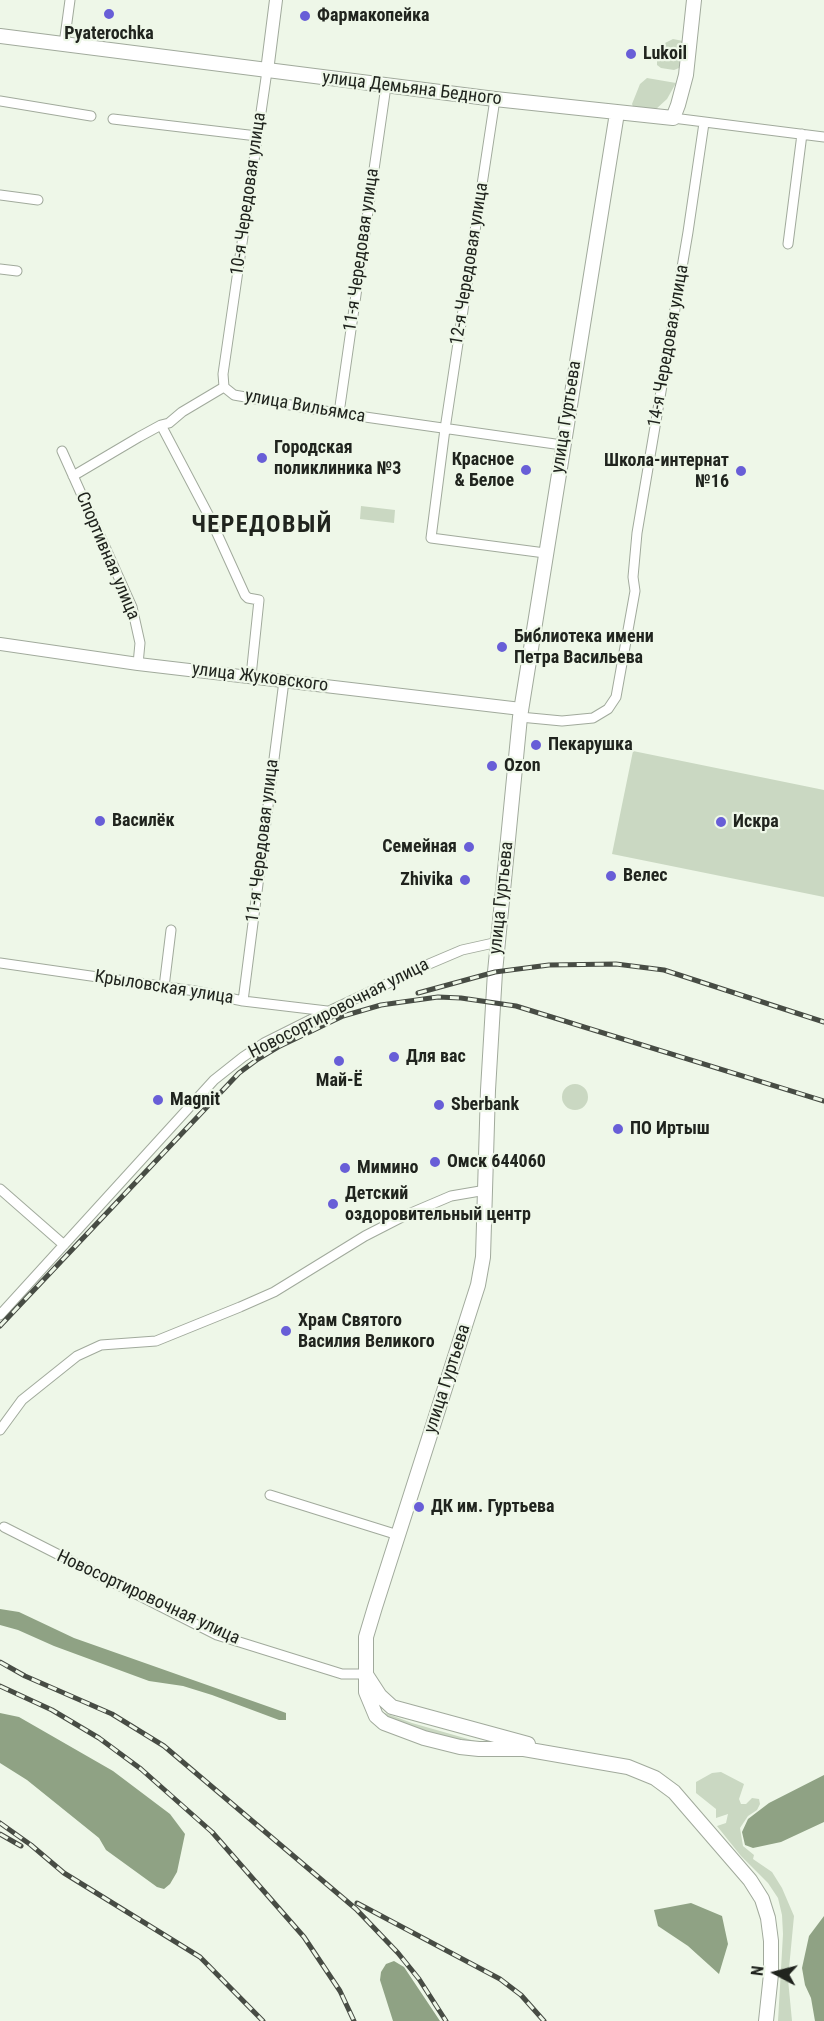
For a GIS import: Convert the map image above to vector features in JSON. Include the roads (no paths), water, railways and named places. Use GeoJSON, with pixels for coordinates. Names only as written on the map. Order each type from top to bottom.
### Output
{"type":"FeatureCollection","features":[{"type":"Feature","properties":{"kind":"main road"},"geometry":{"type":"LineString","coordinates":[[673,118],[686,75],[694,0]]}},
{"type":"Feature","properties":{"kind":"main road","name":"улица Демьяна Бедного"},"geometry":{"type":"LineString","coordinates":[[0,36],[386,86],[673,118]]}},
{"type":"Feature","properties":{"kind":"main road","name":"улица Гуртьева"},"geometry":{"type":"LineString","coordinates":[[366,1674],[366,1637],[478,1285],[483,1257],[488,1090],[498,942],[520,713],[617,113]]}},
{"type":"Feature","properties":{"kind":"main road"},"geometry":{"type":"LineString","coordinates":[[366,1674],[366,1692],[376,1716],[384,1723],[460,1747],[524,1749],[628,1767],[655,1778],[674,1792],[750,1880],[762,1899],[768,1918],[771,1941],[771,1974],[766,2021]]}},
{"type":"Feature","properties":{"kind":"main road"},"geometry":{"type":"LineString","coordinates":[[366,1674],[380,1696],[392,1707],[566,1755]]}},
{"type":"Feature","properties":{"kind":"street"},"geometry":{"type":"LineString","coordinates":[[64,44],[70,0]]}},
{"type":"Feature","properties":{"kind":"street","name":"10-я Чередовая улица"},"geometry":{"type":"LineString","coordinates":[[224,387],[223,374],[276,0]]}},
{"type":"Feature","properties":{"kind":"street","name":"11-я Чередовая улица"},"geometry":{"type":"LineString","coordinates":[[339,413],[386,86]]}},
{"type":"Feature","properties":{"kind":"street","name":"12-я Чередовая улица"},"geometry":{"type":"LineString","coordinates":[[495,99],[444,429],[431,538],[545,553]]}},
{"type":"Feature","properties":{"kind":"street"},"geometry":{"type":"LineString","coordinates":[[0,101],[92,116]]}},
{"type":"Feature","properties":{"kind":"street","name":"улица Демьяна Бедного"},"geometry":{"type":"LineString","coordinates":[[673,118],[824,137]]}},
{"type":"Feature","properties":{"kind":"street"},"geometry":{"type":"LineString","coordinates":[[113,119],[257,136]]}},
{"type":"Feature","properties":{"kind":"street","name":"14-я Чередовая улица"},"geometry":{"type":"LineString","coordinates":[[608,709],[616,698],[635,591],[633,577],[637,533],[704,123]]}},
{"type":"Feature","properties":{"kind":"street"},"geometry":{"type":"LineString","coordinates":[[788,244],[802,134]]}},
{"type":"Feature","properties":{"kind":"street"},"geometry":{"type":"LineString","coordinates":[[0,195],[38,200]]}},
{"type":"Feature","properties":{"kind":"street"},"geometry":{"type":"LineString","coordinates":[[0,269],[16,271]]}},
{"type":"Feature","properties":{"kind":"street","name":"улица Вильямса"},"geometry":{"type":"LineString","coordinates":[[73,476],[161,425],[169,423],[182,412],[224,387],[234,395],[339,413],[562,445]]}},
{"type":"Feature","properties":{"kind":"street"},"geometry":{"type":"LineString","coordinates":[[161,425],[210,518],[244,595],[259,600],[251,676]]}},
{"type":"Feature","properties":{"kind":"street","name":"Спортивная улица"},"geometry":{"type":"LineString","coordinates":[[62,451],[132,608],[140,643],[138,664]]}},
{"type":"Feature","properties":{"kind":"street","name":"улица Жуковского"},"geometry":{"type":"LineString","coordinates":[[0,645],[138,664],[251,676],[520,713],[562,721],[593,718],[608,709]]}},
{"type":"Feature","properties":{"kind":"street","name":"11-я Чередовая улица"},"geometry":{"type":"LineString","coordinates":[[243,1000],[284,681]]}},
{"type":"Feature","properties":{"kind":"street"},"geometry":{"type":"LineString","coordinates":[[164,987],[171,930]]}},
{"type":"Feature","properties":{"kind":"street","name":"Новосортировочная улица"},"geometry":{"type":"LineString","coordinates":[[0,1315],[214,1080],[228,1068],[264,1043],[328,1011],[462,950],[498,942]]}},
{"type":"Feature","properties":{"kind":"street","name":"Крыловская улица"},"geometry":{"type":"LineString","coordinates":[[0,963],[328,1011]]}},
{"type":"Feature","properties":{"kind":"street"},"geometry":{"type":"LineString","coordinates":[[0,1189],[64,1245]]}},
{"type":"Feature","properties":{"kind":"street"},"geometry":{"type":"LineString","coordinates":[[0,1430],[22,1400],[77,1356],[101,1345],[156,1341],[240,1307],[274,1292],[404,1216],[450,1196],[486,1190]]}},
{"type":"Feature","properties":{"kind":"street"},"geometry":{"type":"LineString","coordinates":[[270,1495],[398,1535]]}},
{"type":"Feature","properties":{"kind":"street","name":"Новосортировочная улица"},"geometry":{"type":"LineString","coordinates":[[4,1527],[217,1635],[342,1674],[366,1674]]}},
{"type":"Feature","properties":{"kind":"railway"},"geometry":{"type":"LineString","coordinates":[[418,993],[495,972],[549,965],[616,964],[664,970],[824,1022]]}},
{"type":"Feature","properties":{"kind":"railway"},"geometry":{"type":"LineString","coordinates":[[0,1326],[239,1073],[278,1047],[343,1016],[381,1005],[438,997],[516,1006],[824,1101]]}},
{"type":"Feature","properties":{"kind":"railway"},"geometry":{"type":"LineString","coordinates":[[0,1662],[25,1676],[112,1714],[164,1746],[356,1909],[419,1979],[446,2021]]}},
{"type":"Feature","properties":{"kind":"railway"},"geometry":{"type":"LineString","coordinates":[[0,1686],[52,1710],[99,1738],[141,1769],[212,1832],[304,1937],[340,1991],[354,2021]]}},
{"type":"Feature","properties":{"kind":"railway"},"geometry":{"type":"LineString","coordinates":[[0,1823],[64,1873],[200,1957],[263,2021]]}},
{"type":"Feature","properties":{"kind":"railway"},"geometry":{"type":"LineString","coordinates":[[0,1834],[21,1846]]}},
{"type":"Feature","properties":{"kind":"railway"},"geometry":{"type":"LineString","coordinates":[[357,1903],[500,1979],[521,1995],[544,2021]]}},
{"type":"Feature","properties":{"kind":"place","name":"Pyaterochka"},"geometry":{"type":"Point","coordinates":[109,14]}},
{"type":"Feature","properties":{"kind":"place","name":"Фармакопейка"},"geometry":{"type":"Point","coordinates":[305,16]}},
{"type":"Feature","properties":{"kind":"place","name":"Lukoil"},"geometry":{"type":"Point","coordinates":[631,54]}},
{"type":"Feature","properties":{"kind":"place","name":"Городская поликлиника №3"},"geometry":{"type":"Point","coordinates":[262,458]}},
{"type":"Feature","properties":{"kind":"place","name":"Красное & Белое"},"geometry":{"type":"Point","coordinates":[526,470]}},
{"type":"Feature","properties":{"kind":"place","name":"Школа-интернат №16"},"geometry":{"type":"Point","coordinates":[741,471]}},
{"type":"Feature","properties":{"kind":"place","name":"Библиотека имени Петра Васильева"},"geometry":{"type":"Point","coordinates":[502,647]}},
{"type":"Feature","properties":{"kind":"place","name":"Пекарушка"},"geometry":{"type":"Point","coordinates":[536,745]}},
{"type":"Feature","properties":{"kind":"place","name":"Ozon"},"geometry":{"type":"Point","coordinates":[492,766]}},
{"type":"Feature","properties":{"kind":"place","name":"Василёк"},"geometry":{"type":"Point","coordinates":[100,821]}},
{"type":"Feature","properties":{"kind":"place","name":"Искра"},"geometry":{"type":"Point","coordinates":[721,822]}},
{"type":"Feature","properties":{"kind":"place","name":"Семейная"},"geometry":{"type":"Point","coordinates":[469,847]}},
{"type":"Feature","properties":{"kind":"place","name":"Велес"},"geometry":{"type":"Point","coordinates":[611,876]}},
{"type":"Feature","properties":{"kind":"place","name":"Zhivika"},"geometry":{"type":"Point","coordinates":[465,880]}},
{"type":"Feature","properties":{"kind":"place","name":"Для вас"},"geometry":{"type":"Point","coordinates":[394,1057]}},
{"type":"Feature","properties":{"kind":"place","name":"Май-Ё"},"geometry":{"type":"Point","coordinates":[339,1061]}},
{"type":"Feature","properties":{"kind":"place","name":"Magnit"},"geometry":{"type":"Point","coordinates":[158,1100]}},
{"type":"Feature","properties":{"kind":"place","name":"Sberbank"},"geometry":{"type":"Point","coordinates":[439,1105]}},
{"type":"Feature","properties":{"kind":"place","name":"ПО Иртыш"},"geometry":{"type":"Point","coordinates":[618,1129]}},
{"type":"Feature","properties":{"kind":"place","name":"Омск 644060"},"geometry":{"type":"Point","coordinates":[435,1162]}},
{"type":"Feature","properties":{"kind":"place","name":"Мимино"},"geometry":{"type":"Point","coordinates":[345,1168]}},
{"type":"Feature","properties":{"kind":"place","name":"Детский оздоровительный центр"},"geometry":{"type":"Point","coordinates":[333,1204]}},
{"type":"Feature","properties":{"kind":"place","name":"Храм Святого Василия Великого"},"geometry":{"type":"Point","coordinates":[286,1331]}},
{"type":"Feature","properties":{"kind":"place","name":"ДК им. Гуртьева"},"geometry":{"type":"Point","coordinates":[419,1507]}},
{"type":"Feature","properties":{"kind":"district","name":"ЧЕРЕДОВЫЙ"},"geometry":{"type":"Point","coordinates":[262,526]}}]}
